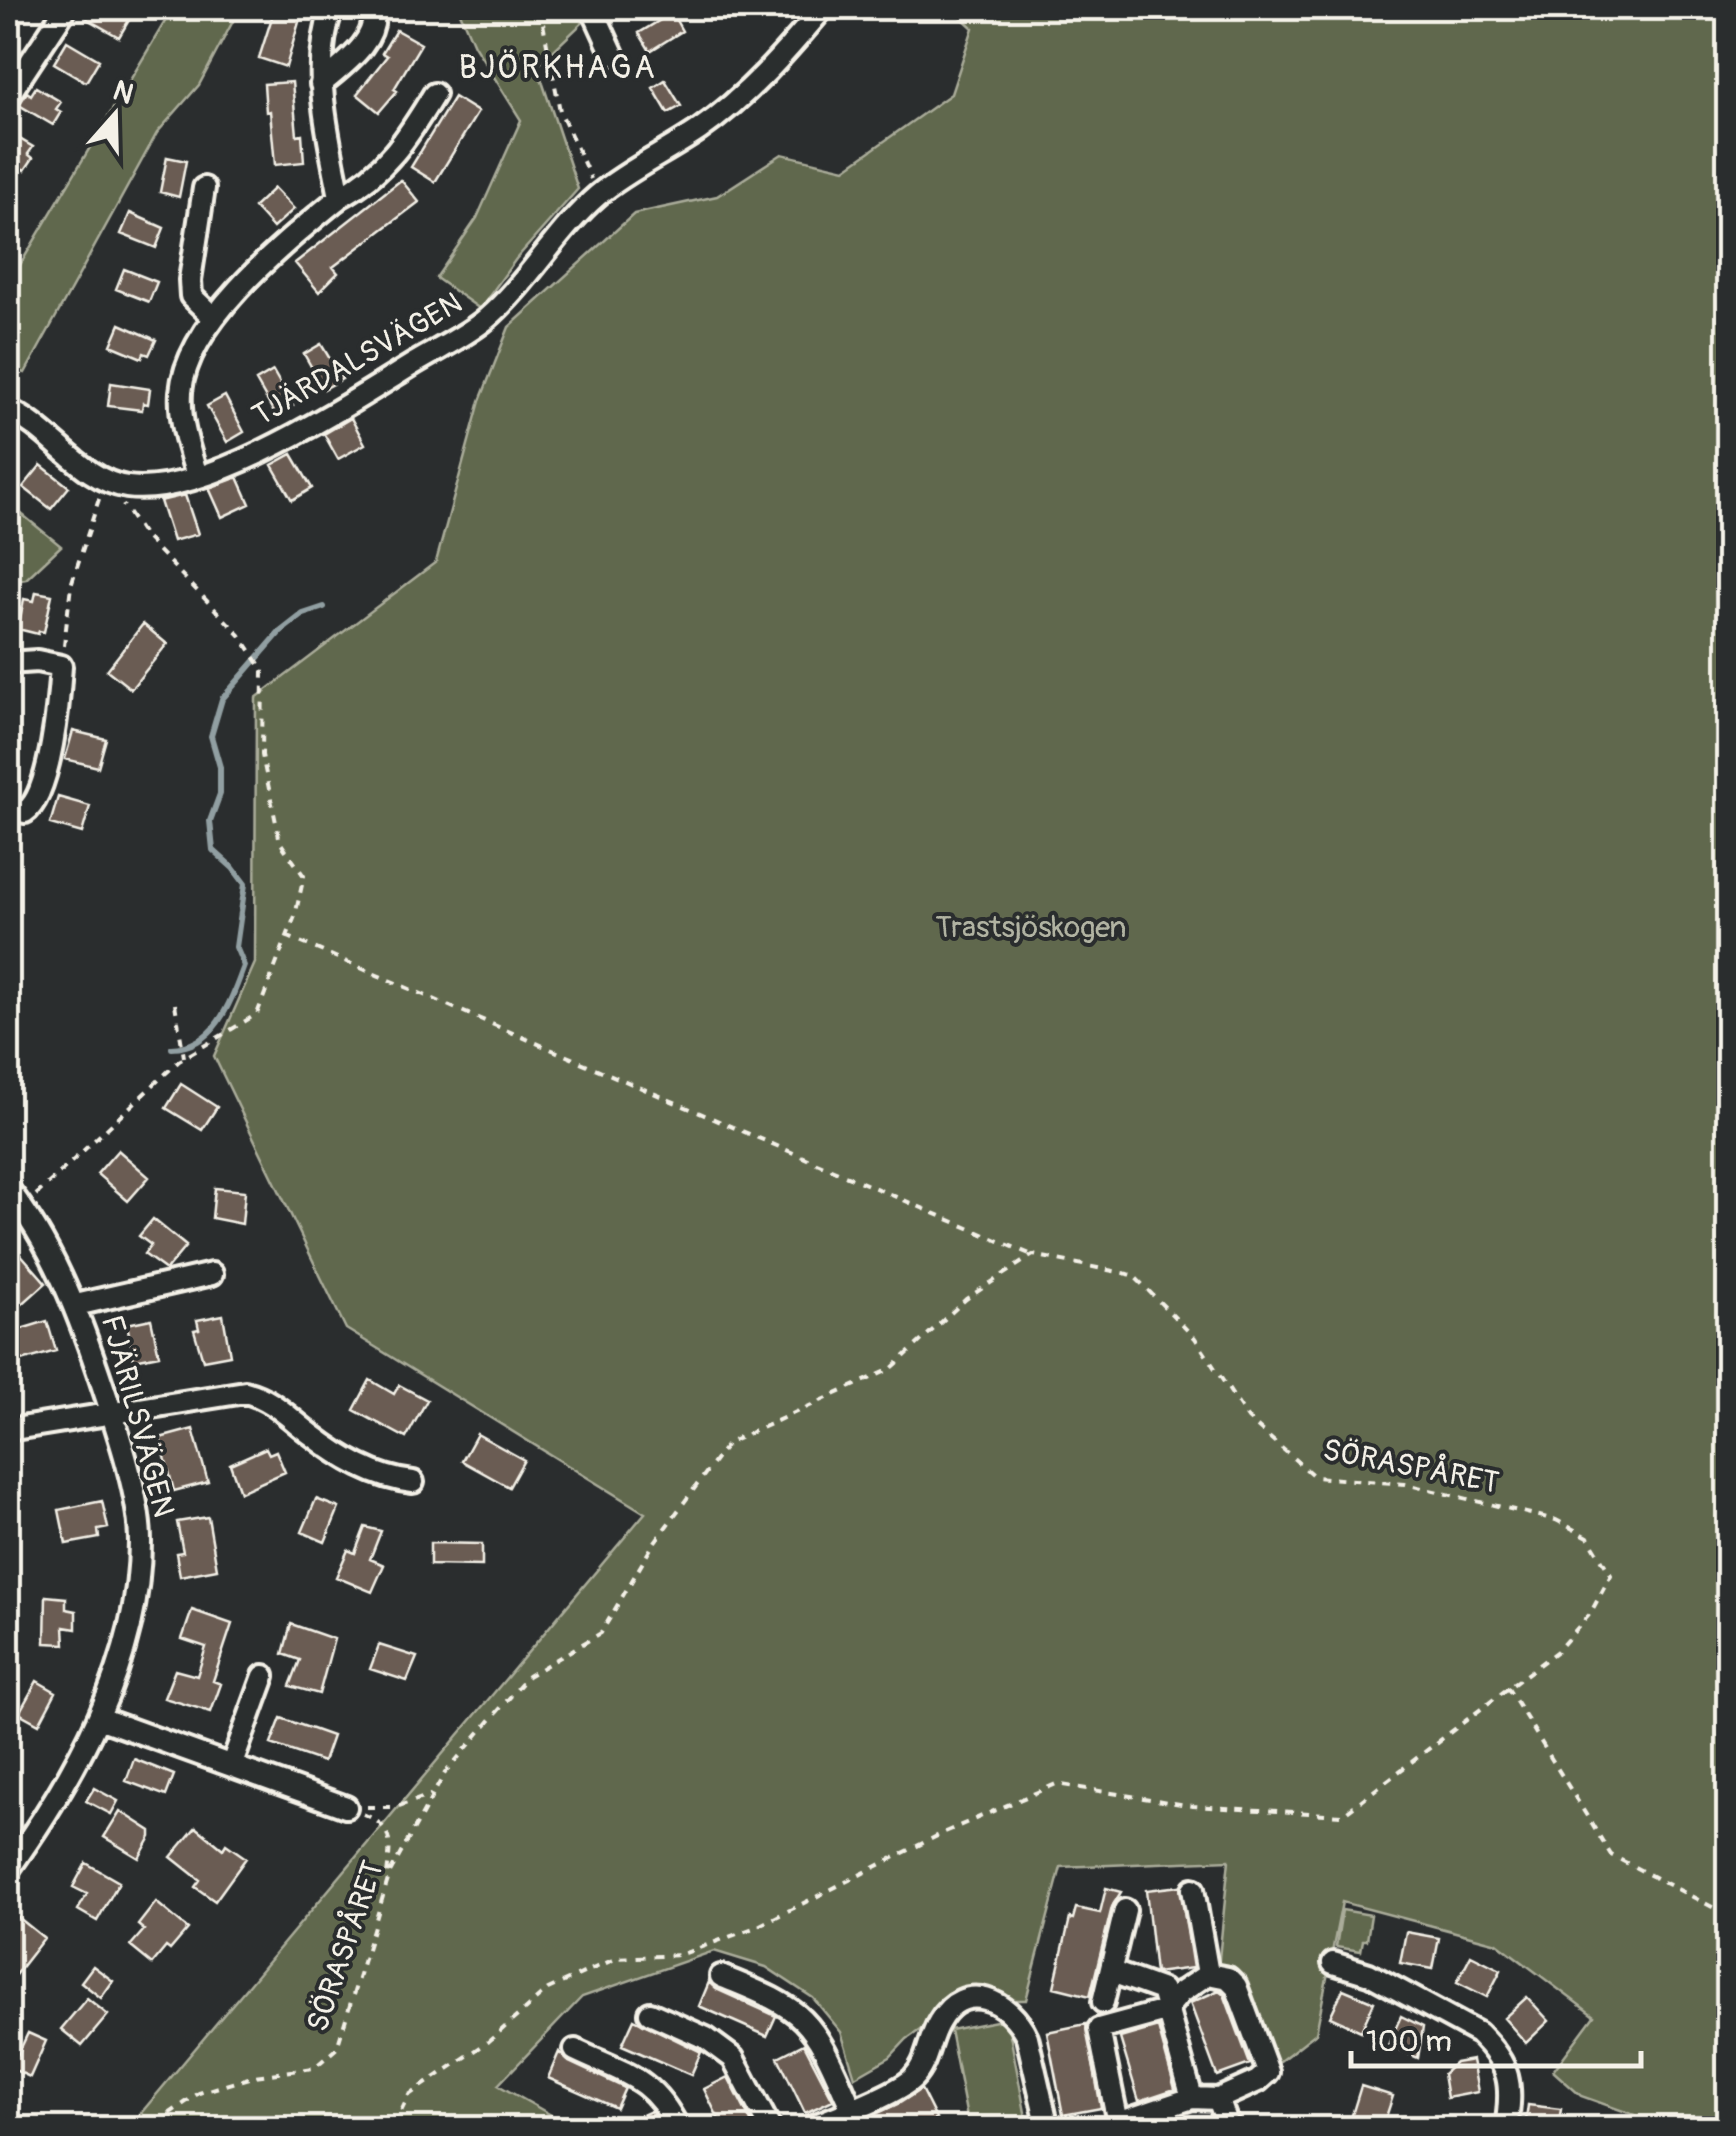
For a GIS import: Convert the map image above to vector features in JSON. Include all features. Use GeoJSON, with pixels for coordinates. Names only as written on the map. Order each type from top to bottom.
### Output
{"type":"FeatureCollection","features":[{"type":"Feature","properties":{"kind":"street"},"geometry":{"type":"LineString","coordinates":[[8,96],[66,8]]}},
{"type":"Feature","properties":{"kind":"street"},"geometry":{"type":"LineString","coordinates":[[332,8],[322,47],[320,84],[340,197]]}},
{"type":"Feature","properties":{"kind":"street"},"geometry":{"type":"LineString","coordinates":[[320,84],[368,37],[373,27],[372,8]]}},
{"type":"Feature","properties":{"kind":"street"},"geometry":{"type":"LineString","coordinates":[[592,8],[613,54]]}},
{"type":"Feature","properties":{"kind":"street","name":"TJÄRDALSVÄGEN"},"geometry":{"type":"LineString","coordinates":[[106,481],[127,487],[153,487],[232,466],[334,412],[486,319],[598,195],[702,128],[746,92],[823,8]]}},
{"type":"Feature","properties":{"kind":"street"},"geometry":{"type":"LineString","coordinates":[[197,476],[184,428],[181,393],[192,353],[214,318],[275,252],[340,197],[376,175],[393,157],[434,94]]}},
{"type":"Feature","properties":{"kind":"street"},"geometry":{"type":"LineString","coordinates":[[204,188],[191,296],[214,318]]}},
{"type":"Feature","properties":{"kind":"street"},"geometry":{"type":"LineString","coordinates":[[8,410],[46,433],[106,481]]}},
{"type":"Feature","properties":{"kind":"street"},"geometry":{"type":"LineString","coordinates":[[8,663],[37,661],[61,666],[59,703],[42,782],[31,808],[24,812],[8,808]]}},
{"type":"Feature","properties":{"kind":"street","name":"FJÄRILSVÄGEN"},"geometry":{"type":"LineString","coordinates":[[8,1870],[99,1718],[131,1614],[140,1540],[112,1412],[76,1306],[34,1224],[12,1195]]}},
{"type":"Feature","properties":{"kind":"street","name":"FJÄRILSVÄGEN"},"geometry":{"type":"LineString","coordinates":[[76,1306],[212,1274]]}},
{"type":"Feature","properties":{"kind":"street"},"geometry":{"type":"LineString","coordinates":[[8,1430],[245,1392],[273,1402],[314,1437],[374,1474],[413,1482]]}},
{"type":"Feature","properties":{"kind":"street"},"geometry":{"type":"LineString","coordinates":[[232,1764],[264,1676]]}},
{"type":"Feature","properties":{"kind":"street"},"geometry":{"type":"LineString","coordinates":[[99,1718],[346,1806]]}},
{"type":"Feature","properties":{"kind":"street"},"geometry":{"type":"LineString","coordinates":[[1192,1889],[1208,1974]]}},
{"type":"Feature","properties":{"kind":"street"},"geometry":{"type":"LineString","coordinates":[[1103,2002],[1125,1910]]}},
{"type":"Feature","properties":{"kind":"street"},"geometry":{"type":"LineString","coordinates":[[1334,1964],[1386,1982],[1478,2033],[1492,2046],[1510,2079],[1506,2128]]}},
{"type":"Feature","properties":{"kind":"street"},"geometry":{"type":"LineString","coordinates":[[1112,1972],[1162,1990],[1192,2098]]}},
{"type":"Feature","properties":{"kind":"street"},"geometry":{"type":"LineString","coordinates":[[1208,1974],[1228,1978],[1236,1986],[1268,2072],[1258,2081],[1218,2099],[1192,2098],[1119,2126],[1099,2029],[1165,2011],[1180,1993],[1208,1974]]}},
{"type":"Feature","properties":{"kind":"street"},"geometry":{"type":"LineString","coordinates":[[721,1976],[789,2008],[802,2020],[820,2045],[852,2109]]}},
{"type":"Feature","properties":{"kind":"street"},"geometry":{"type":"LineString","coordinates":[[809,2128],[911,2081],[922,2066],[939,2021],[949,2010],[974,1998],[1002,2004],[1014,2014],[1028,2037],[1048,2128]]}},
{"type":"Feature","properties":{"kind":"street"},"geometry":{"type":"LineString","coordinates":[[650,2013],[706,2038],[732,2058],[770,2128]]}},
{"type":"Feature","properties":{"kind":"street"},"geometry":{"type":"LineString","coordinates":[[575,2050],[655,2090],[678,2128]]}},
{"type":"Feature","properties":{"kind":"street"},"geometry":{"type":"LineString","coordinates":[[1218,2099],[1229,2128]]}},
{"type":"Feature","properties":{"kind":"path"},"geometry":{"type":"LineString","coordinates":[[540,8],[560,111],[598,195]]}},
{"type":"Feature","properties":{"kind":"path"},"geometry":{"type":"LineString","coordinates":[[12,1195],[184,1057],[257,1014],[304,876],[280,842],[262,756],[263,670],[216,608],[144,536],[106,481]]}},
{"type":"Feature","properties":{"kind":"path"},"geometry":{"type":"LineString","coordinates":[[61,666],[71,585],[106,481]]}},
{"type":"Feature","properties":{"kind":"path"},"geometry":{"type":"LineString","coordinates":[[286,936],[1033,1255]]}},
{"type":"Feature","properties":{"kind":"path"},"geometry":{"type":"LineString","coordinates":[[175,1004],[184,1057]]}},
{"type":"Feature","properties":{"kind":"path","name":"SÖRASPÅRET"},"geometry":{"type":"LineString","coordinates":[[165,2128],[166,2116],[199,2093],[255,2076],[314,2068],[337,2048],[386,1885],[446,1774],[528,1676],[601,1634],[654,1542],[728,1443],[892,1370],[966,1299],[1033,1255],[1134,1275],[1195,1338],[1248,1419],[1315,1477],[1404,1484],[1556,1520],[1588,1537],[1610,1575],[1590,1614],[1557,1652],[1342,1815],[1193,1806],[1056,1784],[945,1832],[756,1927],[680,1956],[617,1958],[548,1989],[488,2042],[409,2094],[393,2128]]}},
{"type":"Feature","properties":{"kind":"path"},"geometry":{"type":"LineString","coordinates":[[1507,1688],[1611,1855],[1728,1915]]}},
{"type":"Feature","properties":{"kind":"path"},"geometry":{"type":"LineString","coordinates":[[346,1806],[396,1807],[434,1794]]}},
{"type":"Feature","properties":{"kind":"path"},"geometry":{"type":"LineString","coordinates":[[346,1806],[378,1820],[391,1840],[386,1885]]}},
{"type":"Feature","properties":{"kind":"green space"},"geometry":{"type":"Polygon","coordinates":[[[173,8],[240,8],[199,85],[157,133],[25,373],[8,367],[8,285],[173,8]]]}},
{"type":"Feature","properties":{"kind":"green space"},"geometry":{"type":"Polygon","coordinates":[[[458,8],[598,8],[537,66],[578,189],[516,259],[480,309],[436,278],[477,218],[521,120],[474,45],[458,8]]]}},
{"type":"Feature","properties":{"kind":"green space","name":"Trastsjöskogen"},"geometry":{"type":"Polygon","coordinates":[[[951,8],[1728,8],[1728,2128],[1671,2128],[1581,2096],[1553,2071],[1594,2016],[1497,1943],[1342,1902],[1316,2033],[1271,2068],[1218,1969],[1229,1860],[1061,1867],[1026,2000],[978,1990],[907,2039],[890,2057],[855,2077],[841,2032],[813,1998],[766,1967],[714,1951],[582,1997],[498,2085],[574,2128],[118,2128],[131,2125],[645,1513],[346,1329],[214,1056],[255,963],[256,698],[436,562],[480,401],[509,327],[634,214],[717,196],[782,154],[845,169],[951,94],[973,28],[951,8]]]}},
{"type":"Feature","properties":{"kind":"green space"},"geometry":{"type":"Polygon","coordinates":[[[8,503],[61,546],[26,579],[8,582],[8,503]]]}},
{"type":"Feature","properties":{"kind":"green space"},"geometry":{"type":"Polygon","coordinates":[[[1342,1910],[1371,1915],[1361,1951],[1336,1947],[1342,1910]]]}},
{"type":"Feature","properties":{"kind":"green space"},"geometry":{"type":"Polygon","coordinates":[[[1007,2019],[1028,2128],[969,2128],[950,2030],[1007,2019]]]}},
{"type":"Feature","properties":{"kind":"building"},"geometry":{"type":"Polygon","coordinates":[[[93,8],[118,8],[132,15],[119,37],[87,19],[93,8]]]}},
{"type":"Feature","properties":{"kind":"building"},"geometry":{"type":"Polygon","coordinates":[[[275,8],[303,8],[286,67],[259,58],[275,8]]]}},
{"type":"Feature","properties":{"kind":"building"},"geometry":{"type":"Polygon","coordinates":[[[672,13],[682,31],[650,51],[639,33],[672,13]]]}},
{"type":"Feature","properties":{"kind":"building"},"geometry":{"type":"Polygon","coordinates":[[[396,30],[421,44],[394,89],[397,91],[379,112],[357,94],[387,56],[382,53],[396,30]]]}},
{"type":"Feature","properties":{"kind":"building"},"geometry":{"type":"Polygon","coordinates":[[[67,41],[99,60],[86,82],[54,63],[67,41]]]}},
{"type":"Feature","properties":{"kind":"building"},"geometry":{"type":"Polygon","coordinates":[[[665,80],[681,106],[668,113],[653,88],[665,80]]]}},
{"type":"Feature","properties":{"kind":"building"},"geometry":{"type":"Polygon","coordinates":[[[292,82],[304,162],[275,165],[264,84],[292,82]]]}},
{"type":"Feature","properties":{"kind":"building"},"geometry":{"type":"Polygon","coordinates":[[[36,87],[61,102],[56,109],[61,112],[53,125],[19,105],[27,92],[31,95],[36,87]]]}},
{"type":"Feature","properties":{"kind":"building"},"geometry":{"type":"Polygon","coordinates":[[[454,97],[478,112],[435,182],[411,167],[454,97]]]}},
{"type":"Feature","properties":{"kind":"building"},"geometry":{"type":"Polygon","coordinates":[[[8,132],[33,147],[28,154],[33,158],[25,170],[8,160],[8,132]]]}},
{"type":"Feature","properties":{"kind":"building"},"geometry":{"type":"Polygon","coordinates":[[[167,157],[186,161],[179,197],[160,192],[167,157]]]}},
{"type":"Feature","properties":{"kind":"building"},"geometry":{"type":"Polygon","coordinates":[[[401,180],[419,202],[333,267],[338,273],[319,292],[295,263],[401,180]]]}},
{"type":"Feature","properties":{"kind":"building"},"geometry":{"type":"Polygon","coordinates":[[[274,188],[294,209],[273,228],[254,207],[274,188]]]}},
{"type":"Feature","properties":{"kind":"building"},"geometry":{"type":"Polygon","coordinates":[[[130,213],[164,228],[156,248],[121,234],[130,213]]]}},
{"type":"Feature","properties":{"kind":"building"},"geometry":{"type":"Polygon","coordinates":[[[124,269],[157,282],[149,302],[116,289],[124,269]]]}},
{"type":"Feature","properties":{"kind":"building"},"geometry":{"type":"Polygon","coordinates":[[[120,324],[156,340],[149,355],[144,353],[142,358],[111,345],[120,324]]]}},
{"type":"Feature","properties":{"kind":"building"},"geometry":{"type":"Polygon","coordinates":[[[321,344],[342,379],[324,389],[304,354],[321,344]]]}},
{"type":"Feature","properties":{"kind":"building"},"geometry":{"type":"Polygon","coordinates":[[[273,371],[293,406],[276,416],[256,381],[273,371]]]}},
{"type":"Feature","properties":{"kind":"building"},"geometry":{"type":"Polygon","coordinates":[[[111,383],[150,389],[148,404],[143,403],[142,410],[108,406],[111,383]]]}},
{"type":"Feature","properties":{"kind":"building"},"geometry":{"type":"Polygon","coordinates":[[[225,396],[244,432],[227,442],[207,406],[225,396]]]}},
{"type":"Feature","properties":{"kind":"building"},"geometry":{"type":"Polygon","coordinates":[[[351,418],[365,444],[338,459],[324,434],[351,418]]]}},
{"type":"Feature","properties":{"kind":"building"},"geometry":{"type":"Polygon","coordinates":[[[292,454],[312,488],[292,500],[272,465],[292,454]]]}},
{"type":"Feature","properties":{"kind":"building"},"geometry":{"type":"Polygon","coordinates":[[[41,465],[69,487],[51,509],[23,487],[41,465]]]}},
{"type":"Feature","properties":{"kind":"building"},"geometry":{"type":"Polygon","coordinates":[[[238,477],[250,504],[222,517],[209,488],[238,477]]]}},
{"type":"Feature","properties":{"kind":"building"},"geometry":{"type":"Polygon","coordinates":[[[185,495],[198,534],[173,541],[160,501],[185,495]]]}},
{"type":"Feature","properties":{"kind":"building"},"geometry":{"type":"Polygon","coordinates":[[[36,592],[52,595],[44,632],[38,634],[18,629],[24,599],[34,601],[36,592]]]}},
{"type":"Feature","properties":{"kind":"building"},"geometry":{"type":"Polygon","coordinates":[[[143,624],[167,644],[131,689],[107,670],[143,624]]]}},
{"type":"Feature","properties":{"kind":"building"},"geometry":{"type":"Polygon","coordinates":[[[73,731],[106,739],[98,767],[65,759],[73,731]]]}},
{"type":"Feature","properties":{"kind":"building"},"geometry":{"type":"Polygon","coordinates":[[[58,797],[90,806],[82,833],[50,824],[58,797]]]}},
{"type":"Feature","properties":{"kind":"building"},"geometry":{"type":"Polygon","coordinates":[[[181,1084],[217,1107],[202,1130],[166,1108],[181,1084]]]}},
{"type":"Feature","properties":{"kind":"building"},"geometry":{"type":"Polygon","coordinates":[[[118,1150],[149,1177],[128,1201],[97,1174],[118,1150]]]}},
{"type":"Feature","properties":{"kind":"building"},"geometry":{"type":"Polygon","coordinates":[[[215,1188],[245,1191],[242,1224],[212,1218],[215,1188]]]}},
{"type":"Feature","properties":{"kind":"building"},"geometry":{"type":"Polygon","coordinates":[[[153,1219],[186,1246],[166,1270],[144,1254],[151,1245],[139,1236],[153,1219]]]}},
{"type":"Feature","properties":{"kind":"building"},"geometry":{"type":"Polygon","coordinates":[[[18,1251],[46,1283],[19,1307],[8,1295],[8,1260],[18,1251]]]}},
{"type":"Feature","properties":{"kind":"building"},"geometry":{"type":"Polygon","coordinates":[[[223,1315],[230,1355],[203,1360],[194,1330],[199,1329],[197,1320],[223,1315]]]}},
{"type":"Feature","properties":{"kind":"building"},"geometry":{"type":"Polygon","coordinates":[[[151,1319],[159,1355],[134,1360],[127,1324],[151,1319]]]}},
{"type":"Feature","properties":{"kind":"building"},"geometry":{"type":"Polygon","coordinates":[[[47,1321],[56,1351],[12,1364],[8,1333],[47,1321]]]}},
{"type":"Feature","properties":{"kind":"building"},"geometry":{"type":"Polygon","coordinates":[[[370,1380],[394,1394],[399,1385],[427,1400],[406,1438],[354,1410],[370,1380]]]}},
{"type":"Feature","properties":{"kind":"building"},"geometry":{"type":"Polygon","coordinates":[[[193,1429],[208,1482],[174,1491],[160,1438],[193,1429]]]}},
{"type":"Feature","properties":{"kind":"building"},"geometry":{"type":"Polygon","coordinates":[[[477,1434],[524,1460],[509,1487],[462,1461],[477,1434]]]}},
{"type":"Feature","properties":{"kind":"building"},"geometry":{"type":"Polygon","coordinates":[[[266,1448],[269,1454],[276,1451],[285,1472],[240,1492],[230,1464],[266,1448]]]}},
{"type":"Feature","properties":{"kind":"building"},"geometry":{"type":"Polygon","coordinates":[[[316,1499],[339,1508],[325,1542],[302,1532],[316,1499]]]}},
{"type":"Feature","properties":{"kind":"building"},"geometry":{"type":"Polygon","coordinates":[[[102,1501],[108,1528],[98,1530],[99,1538],[66,1544],[59,1510],[102,1501]]]}},
{"type":"Feature","properties":{"kind":"building"},"geometry":{"type":"Polygon","coordinates":[[[208,1517],[217,1569],[180,1576],[176,1553],[183,1552],[177,1522],[208,1517]]]}},
{"type":"Feature","properties":{"kind":"building"},"geometry":{"type":"Polygon","coordinates":[[[365,1527],[381,1531],[370,1559],[384,1565],[372,1592],[336,1577],[348,1550],[355,1553],[365,1527]]]}},
{"type":"Feature","properties":{"kind":"building"},"geometry":{"type":"Polygon","coordinates":[[[430,1543],[482,1544],[482,1566],[430,1565],[430,1543]]]}},
{"type":"Feature","properties":{"kind":"building"},"geometry":{"type":"Polygon","coordinates":[[[46,1596],[66,1598],[66,1609],[76,1611],[76,1629],[64,1627],[65,1644],[45,1643],[46,1596]]]}},
{"type":"Feature","properties":{"kind":"building"},"geometry":{"type":"Polygon","coordinates":[[[192,1610],[232,1624],[213,1681],[221,1684],[211,1712],[164,1698],[175,1670],[197,1676],[206,1647],[182,1639],[192,1610]]]}},
{"type":"Feature","properties":{"kind":"building"},"geometry":{"type":"Polygon","coordinates":[[[291,1624],[334,1639],[319,1694],[290,1686],[300,1660],[283,1654],[291,1624]]]}},
{"type":"Feature","properties":{"kind":"building"},"geometry":{"type":"Polygon","coordinates":[[[379,1645],[417,1657],[407,1681],[370,1669],[379,1645]]]}},
{"type":"Feature","properties":{"kind":"building"},"geometry":{"type":"Polygon","coordinates":[[[37,1681],[56,1692],[39,1724],[19,1713],[37,1681]]]}},
{"type":"Feature","properties":{"kind":"building"},"geometry":{"type":"Polygon","coordinates":[[[281,1718],[332,1736],[323,1762],[271,1744],[281,1718]]]}},
{"type":"Feature","properties":{"kind":"building"},"geometry":{"type":"Polygon","coordinates":[[[134,1759],[174,1775],[166,1796],[126,1781],[134,1759]]]}},
{"type":"Feature","properties":{"kind":"building"},"geometry":{"type":"Polygon","coordinates":[[[94,1788],[118,1801],[111,1814],[86,1801],[94,1788]]]}},
{"type":"Feature","properties":{"kind":"building"},"geometry":{"type":"Polygon","coordinates":[[[120,1811],[151,1831],[139,1858],[104,1837],[120,1811]]]}},
{"type":"Feature","properties":{"kind":"building"},"geometry":{"type":"Polygon","coordinates":[[[196,1827],[223,1849],[226,1844],[246,1858],[215,1901],[195,1887],[200,1880],[171,1857],[196,1827]]]}},
{"type":"Feature","properties":{"kind":"building"},"geometry":{"type":"Polygon","coordinates":[[[86,1863],[119,1882],[97,1921],[78,1910],[87,1894],[73,1887],[86,1863]]]}},
{"type":"Feature","properties":{"kind":"building"},"geometry":{"type":"Polygon","coordinates":[[[1180,1886],[1193,1968],[1155,1973],[1146,1890],[1180,1886]]]}},
{"type":"Feature","properties":{"kind":"building"},"geometry":{"type":"Polygon","coordinates":[[[1106,1888],[1121,1892],[1112,1907],[1090,1996],[1054,1987],[1070,1918],[1073,1919],[1076,1908],[1100,1913],[1106,1888]]]}},
{"type":"Feature","properties":{"kind":"building"},"geometry":{"type":"Polygon","coordinates":[[[156,1902],[188,1929],[152,1964],[130,1946],[144,1930],[138,1925],[156,1902]]]}},
{"type":"Feature","properties":{"kind":"building"},"geometry":{"type":"Polygon","coordinates":[[[8,1909],[44,1938],[8,1984],[8,1909]]]}},
{"type":"Feature","properties":{"kind":"building"},"geometry":{"type":"Polygon","coordinates":[[[1406,1932],[1439,1938],[1433,1969],[1400,1963],[1406,1932]]]}},
{"type":"Feature","properties":{"kind":"building"},"geometry":{"type":"Polygon","coordinates":[[[1471,1955],[1501,1970],[1487,1997],[1457,1982],[1471,1955]]]}},
{"type":"Feature","properties":{"kind":"building"},"geometry":{"type":"Polygon","coordinates":[[[93,1966],[113,1981],[101,1998],[81,1982],[93,1966]]]}},
{"type":"Feature","properties":{"kind":"building"},"geometry":{"type":"Polygon","coordinates":[[[709,1982],[716,1989],[776,2016],[767,2036],[699,2006],[709,1982]]]}},
{"type":"Feature","properties":{"kind":"building"},"geometry":{"type":"Polygon","coordinates":[[[1343,1989],[1374,2002],[1361,2031],[1330,2017],[1343,1989]]]}},
{"type":"Feature","properties":{"kind":"building"},"geometry":{"type":"Polygon","coordinates":[[[1219,1990],[1224,1994],[1250,2064],[1217,2076],[1190,2003],[1219,1990]]]}},
{"type":"Feature","properties":{"kind":"building"},"geometry":{"type":"Polygon","coordinates":[[[1527,1997],[1549,2021],[1526,2043],[1504,2018],[1527,1997]]]}},
{"type":"Feature","properties":{"kind":"building"},"geometry":{"type":"Polygon","coordinates":[[[87,1998],[108,2015],[82,2046],[61,2029],[87,1998]]]}},
{"type":"Feature","properties":{"kind":"building"},"geometry":{"type":"Polygon","coordinates":[[[1401,2016],[1423,2027],[1418,2058],[1388,2045],[1401,2016]]]}},
{"type":"Feature","properties":{"kind":"building"},"geometry":{"type":"Polygon","coordinates":[[[634,2019],[701,2052],[691,2075],[622,2045],[634,2019]]]}},
{"type":"Feature","properties":{"kind":"building"},"geometry":{"type":"Polygon","coordinates":[[[1086,2024],[1101,2108],[1063,2115],[1047,2032],[1086,2024]]]}},
{"type":"Feature","properties":{"kind":"building"},"geometry":{"type":"Polygon","coordinates":[[[1158,2027],[1175,2089],[1139,2101],[1120,2038],[1158,2027]]]}},
{"type":"Feature","properties":{"kind":"building"},"geometry":{"type":"Polygon","coordinates":[[[28,2033],[46,2041],[30,2077],[8,2067],[8,2049],[18,2054],[28,2033]]]}},
{"type":"Feature","properties":{"kind":"building"},"geometry":{"type":"Polygon","coordinates":[[[804,2044],[833,2100],[805,2113],[778,2057],[804,2044]]]}},
{"type":"Feature","properties":{"kind":"building"},"geometry":{"type":"Polygon","coordinates":[[[559,2052],[569,2062],[625,2088],[616,2108],[548,2078],[559,2052]]]}},
{"type":"Feature","properties":{"kind":"building"},"geometry":{"type":"Polygon","coordinates":[[[1472,2060],[1478,2092],[1447,2098],[1443,2074],[1455,2063],[1472,2060]]]}},
{"type":"Feature","properties":{"kind":"building"},"geometry":{"type":"Polygon","coordinates":[[[728,2077],[754,2128],[723,2128],[704,2089],[728,2077]]]}},
{"type":"Feature","properties":{"kind":"building"},"geometry":{"type":"Polygon","coordinates":[[[1361,2086],[1393,2096],[1383,2126],[1352,2115],[1361,2086]]]}},
{"type":"Feature","properties":{"kind":"building"},"geometry":{"type":"Polygon","coordinates":[[[921,2089],[936,2119],[916,2128],[844,2128],[900,2103],[921,2089]]]}},
{"type":"Feature","properties":{"kind":"building"},"geometry":{"type":"Polygon","coordinates":[[[1528,2105],[1561,2109],[1558,2128],[1525,2128],[1528,2105]]]}},
{"type":"Feature","properties":{"kind":"building"},"geometry":{"type":"Polygon","coordinates":[[[651,2111],[662,2128],[614,2128],[651,2111]]]}},
{"type":"Feature","properties":{"kind":"waterway"},"geometry":{"type":"LineString","coordinates":[[172,1048],[187,1046],[211,1031],[227,1007],[244,966],[236,947],[245,884],[213,850],[210,821],[220,794],[220,767],[211,736],[222,699],[280,632],[303,614],[324,607]]}},
{"type":"Feature","properties":{"kind":"district","name":"BJÖRKHAGA"},"geometry":{"type":"Point","coordinates":[558,67]}}]}
